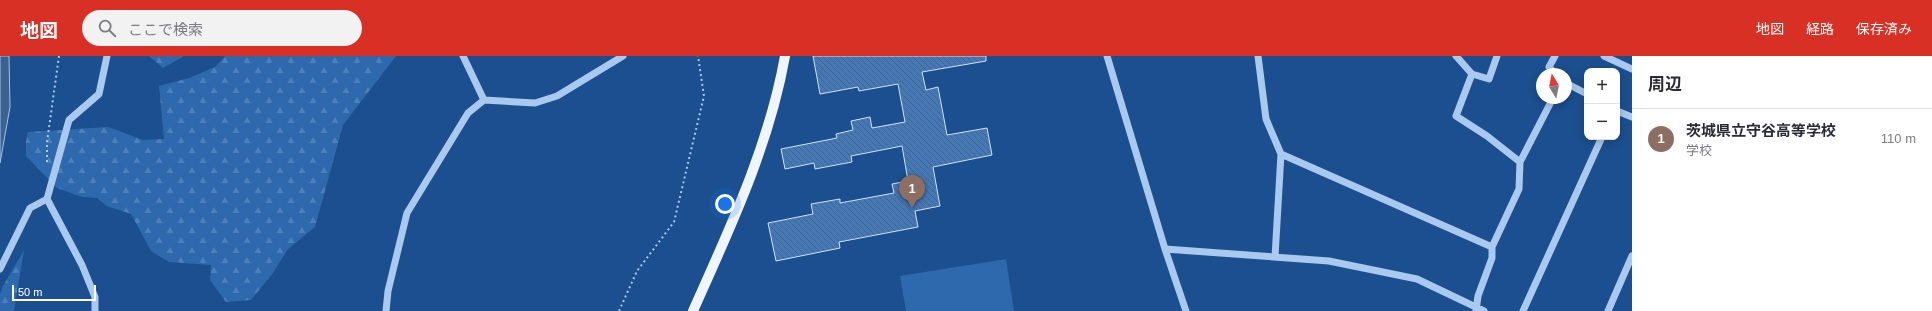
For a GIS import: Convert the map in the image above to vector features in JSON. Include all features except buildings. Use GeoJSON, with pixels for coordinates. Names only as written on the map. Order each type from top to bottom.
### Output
{"type":"FeatureCollection","features":[{"type":"Feature","properties":{"kind":"main road"},"geometry":{"type":"LineString","coordinates":[[693,311],[756,163],[767,133],[785,56]]}},
{"type":"Feature","properties":{"kind":"street"},"geometry":{"type":"LineString","coordinates":[[95,311],[95,297],[82,265],[47,199],[69,120],[99,94],[107,56]]}},
{"type":"Feature","properties":{"kind":"street"},"geometry":{"type":"LineString","coordinates":[[463,56],[484,100]]}},
{"type":"Feature","properties":{"kind":"street"},"geometry":{"type":"LineString","coordinates":[[386,311],[388,291],[407,213],[468,113],[484,100],[535,103],[557,96],[623,56]]}},
{"type":"Feature","properties":{"kind":"street"},"geometry":{"type":"LineString","coordinates":[[1107,56],[1165,249],[1186,311]]}},
{"type":"Feature","properties":{"kind":"street"},"geometry":{"type":"LineString","coordinates":[[1258,56],[1266,119],[1281,154],[1275,257]]}},
{"type":"Feature","properties":{"kind":"street"},"geometry":{"type":"LineString","coordinates":[[1456,56],[1472,74],[1489,79],[1497,56]]}},
{"type":"Feature","properties":{"kind":"street"},"geometry":{"type":"LineString","coordinates":[[1550,68],[1555,56]]}},
{"type":"Feature","properties":{"kind":"street"},"geometry":{"type":"LineString","coordinates":[[1604,56],[1632,69]]}},
{"type":"Feature","properties":{"kind":"street"},"geometry":{"type":"LineString","coordinates":[[1472,74],[1456,116],[1487,136],[1520,162]]}},
{"type":"Feature","properties":{"kind":"street"},"geometry":{"type":"LineString","coordinates":[[1572,86],[1584,92]]}},
{"type":"Feature","properties":{"kind":"street"},"geometry":{"type":"LineString","coordinates":[[1476,309],[1492,258],[1492,247],[1519,189],[1520,162],[1550,104]]}},
{"type":"Feature","properties":{"kind":"street"},"geometry":{"type":"LineString","coordinates":[[1620,112],[1632,117]]}},
{"type":"Feature","properties":{"kind":"street"},"geometry":{"type":"LineString","coordinates":[[1523,311],[1601,140]]}},
{"type":"Feature","properties":{"kind":"street"},"geometry":{"type":"LineString","coordinates":[[1281,154],[1492,247]]}},
{"type":"Feature","properties":{"kind":"street"},"geometry":{"type":"LineString","coordinates":[[0,269],[30,208],[47,199]]}},
{"type":"Feature","properties":{"kind":"street"},"geometry":{"type":"LineString","coordinates":[[1165,249],[1329,262],[1417,279],[1476,309],[1484,311]]}},
{"type":"Feature","properties":{"kind":"street"},"geometry":{"type":"LineString","coordinates":[[1608,311],[1632,256]]}},
{"type":"Feature","properties":{"kind":"path"},"geometry":{"type":"LineString","coordinates":[[47,164],[47,142],[59,56]]}},
{"type":"Feature","properties":{"kind":"path"},"geometry":{"type":"LineString","coordinates":[[619,311],[637,271],[674,222],[704,96],[698,56]]}},
{"type":"Feature","properties":{"kind":"green space"},"geometry":{"type":"Polygon","coordinates":[[[149,56],[184,56],[163,68],[149,56]]]}},
{"type":"Feature","properties":{"kind":"green space"},"geometry":{"type":"Polygon","coordinates":[[[225,56],[396,56],[343,125],[315,227],[288,249],[273,273],[251,300],[226,302],[210,280],[211,265],[169,262],[151,251],[131,214],[107,206],[97,198],[82,197],[57,188],[26,156],[28,132],[108,127],[143,140],[164,139],[159,86],[189,78],[215,67],[225,56]]]}},
{"type":"Feature","properties":{"kind":"green space"},"geometry":{"type":"Polygon","coordinates":[[[24,250],[14,311],[0,311],[0,294],[3,286],[24,250]]]}},
{"type":"Feature","properties":{"kind":"green space"},"geometry":{"type":"Polygon","coordinates":[[[1006,259],[1014,311],[906,311],[900,276],[1006,259]]]}},
{"type":"Feature","properties":{"kind":"shaded area"},"geometry":{"type":"Polygon","coordinates":[[[0,56],[9,56],[10,107],[0,163],[0,56]]]}},
{"type":"Feature","properties":{"kind":"place","name":"茨城県立守谷高等学校"},"geometry":{"type":"Point","coordinates":[912,208]}}]}
